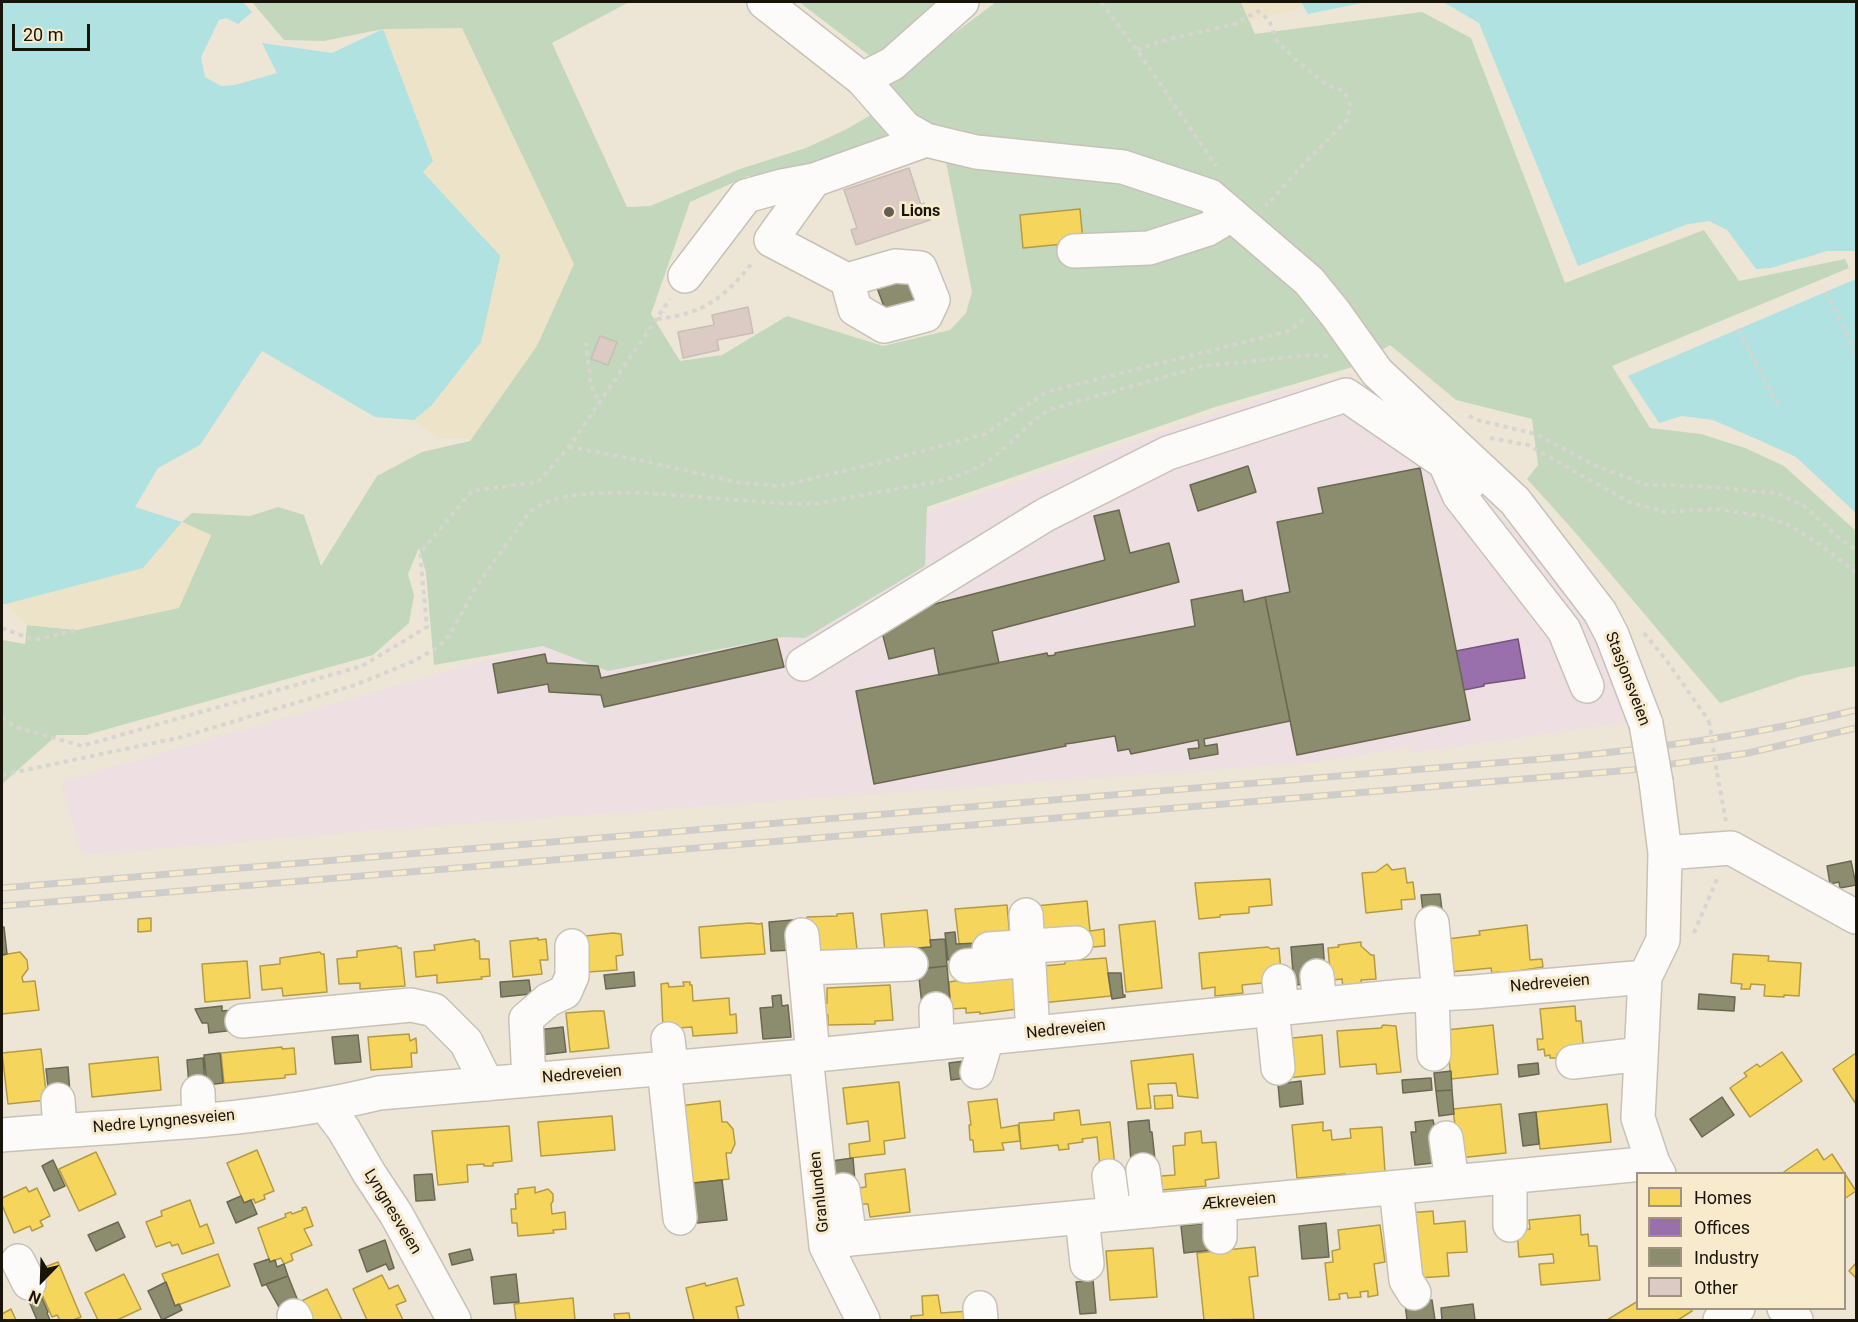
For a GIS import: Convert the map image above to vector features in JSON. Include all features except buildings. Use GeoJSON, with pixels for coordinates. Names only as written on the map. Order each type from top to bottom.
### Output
{"type":"FeatureCollection","features":[{"type":"Feature","properties":{"kind":"street"},"geometry":{"type":"LineString","coordinates":[[764,2],[862,80],[904,128],[926,140]]}},
{"type":"Feature","properties":{"kind":"street"},"geometry":{"type":"LineString","coordinates":[[862,80],[892,64],[962,2]]}},
{"type":"Feature","properties":{"kind":"street"},"geometry":{"type":"LineString","coordinates":[[685,276],[746,196],[814,180],[926,140]]}},
{"type":"Feature","properties":{"kind":"street","name":"Stasjonsveien"},"geometry":{"type":"LineString","coordinates":[[926,140],[976,152],[1123,167],[1210,195],[1246,213],[1331,307],[1371,366],[1515,501],[1599,612],[1612,635],[1646,724],[1665,853],[1663,940],[1644,976],[1638,1118],[1656,1168]]}},
{"type":"Feature","properties":{"kind":"street"},"geometry":{"type":"LineString","coordinates":[[814,180],[771,240],[847,280]]}},
{"type":"Feature","properties":{"kind":"street"},"geometry":{"type":"LineString","coordinates":[[1074,251],[1149,248],[1208,229],[1246,213]]}},
{"type":"Feature","properties":{"kind":"street"},"geometry":{"type":"LineString","coordinates":[[803,664],[1045,515],[1168,453],[1346,395],[1445,463],[1459,495],[1564,630],[1587,686]]}},
{"type":"Feature","properties":{"kind":"street"},"geometry":{"type":"LineString","coordinates":[[1459,495],[1481,470]]}},
{"type":"Feature","properties":{"kind":"street"},"geometry":{"type":"LineString","coordinates":[[1665,853],[1731,848],[1857,917]]}},
{"type":"Feature","properties":{"kind":"street"},"geometry":{"type":"LineString","coordinates":[[1432,923],[1435,994],[1434,1054]]}},
{"type":"Feature","properties":{"kind":"street"},"geometry":{"type":"LineString","coordinates":[[1027,940],[1032,1025]]}},
{"type":"Feature","properties":{"kind":"street"},"geometry":{"type":"LineString","coordinates":[[977,957],[1027,940],[1076,944]]}},
{"type":"Feature","properties":{"kind":"street"},"geometry":{"type":"LineString","coordinates":[[530,1080],[526,1018],[554,998],[572,976],[572,946]]}},
{"type":"Feature","properties":{"kind":"street","name":"Granlunden"},"geometry":{"type":"LineString","coordinates":[[863,1320],[838,1242],[812,1067],[799,955],[911,964]]}},
{"type":"Feature","properties":{"kind":"street","name":"Nedreveien"},"geometry":{"type":"LineString","coordinates":[[344,1093],[379,1093],[530,1080],[674,1055],[762,1060],[812,1067],[937,1042],[979,1030],[1113,1014],[1278,999],[1326,1001],[1435,994],[1473,981],[1644,976]]}},
{"type":"Feature","properties":{"kind":"street"},"geometry":{"type":"LineString","coordinates":[[242,1021],[277,1007],[352,1001],[411,1005],[428,997],[434,1010],[466,1042],[487,1084]]}},
{"type":"Feature","properties":{"kind":"street"},"geometry":{"type":"LineString","coordinates":[[1278,999],[1278,1068]]}},
{"type":"Feature","properties":{"kind":"street"},"geometry":{"type":"LineString","coordinates":[[936,1009],[937,1042]]}},
{"type":"Feature","properties":{"kind":"street"},"geometry":{"type":"LineString","coordinates":[[977,1072],[979,1030]]}},
{"type":"Feature","properties":{"kind":"street"},"geometry":{"type":"LineString","coordinates":[[1573,1062],[1641,1054]]}},
{"type":"Feature","properties":{"kind":"street"},"geometry":{"type":"LineString","coordinates":[[674,1055],[680,1218]]}},
{"type":"Feature","properties":{"kind":"street","name":"Nedre Lyngnesveien"},"geometry":{"type":"LineString","coordinates":[[2,1128],[59,1115],[344,1093]]}},
{"type":"Feature","properties":{"kind":"street","name":"Lyngnesveien"},"geometry":{"type":"LineString","coordinates":[[344,1093],[344,1130],[396,1214],[454,1320]]}},
{"type":"Feature","properties":{"kind":"street"},"geometry":{"type":"LineString","coordinates":[[1437,1179],[1446,1138]]}},
{"type":"Feature","properties":{"kind":"street"},"geometry":{"type":"LineString","coordinates":[[1510,1225],[1523,1167]]}},
{"type":"Feature","properties":{"kind":"street","name":"Ækreveien"},"geometry":{"type":"LineString","coordinates":[[838,1242],[1396,1188],[1437,1179],[1523,1167],[1656,1168]]}},
{"type":"Feature","properties":{"kind":"street"},"geometry":{"type":"LineString","coordinates":[[1143,1170],[1148,1211]]}},
{"type":"Feature","properties":{"kind":"street"},"geometry":{"type":"LineString","coordinates":[[1087,1264],[1109,1176]]}},
{"type":"Feature","properties":{"kind":"street"},"geometry":{"type":"LineString","coordinates":[[1396,1188],[1406,1280],[1414,1293]]}},
{"type":"Feature","properties":{"kind":"street"},"geometry":{"type":"LineString","coordinates":[[838,1242],[843,1190]]}},
{"type":"Feature","properties":{"kind":"street"},"geometry":{"type":"LineString","coordinates":[[1220,1204],[1220,1237]]}},
{"type":"Feature","properties":{"kind":"street"},"geometry":{"type":"LineString","coordinates":[[1720,1320],[1735,1310]]}},
{"type":"Feature","properties":{"kind":"path"},"geometry":{"type":"LineString","coordinates":[[1101,2],[1137,50],[1219,171]]}},
{"type":"Feature","properties":{"kind":"path"},"geometry":{"type":"LineString","coordinates":[[1137,50],[1234,24],[1258,11],[1269,20],[1277,41],[1296,60],[1327,85],[1344,91],[1350,104],[1348,119],[1301,167],[1246,213]]}},
{"type":"Feature","properties":{"kind":"path"},"geometry":{"type":"LineString","coordinates":[[657,319],[681,317],[708,306],[738,282],[771,240]]}},
{"type":"Feature","properties":{"kind":"path"},"geometry":{"type":"LineString","coordinates":[[2,717],[15,727],[82,746],[362,666],[427,627],[420,553],[472,491],[538,482],[569,447],[685,276]]}},
{"type":"Feature","properties":{"kind":"path"},"geometry":{"type":"LineString","coordinates":[[1826,292],[1857,353]]}},
{"type":"Feature","properties":{"kind":"path"},"geometry":{"type":"LineString","coordinates":[[569,447],[741,483],[780,486],[882,462],[985,434],[1046,392],[1289,331],[1331,307]]}},
{"type":"Feature","properties":{"kind":"path"},"geometry":{"type":"LineString","coordinates":[[1738,329],[1780,408]]}},
{"type":"Feature","properties":{"kind":"path"},"geometry":{"type":"LineString","coordinates":[[586,342],[591,386],[599,402]]}},
{"type":"Feature","properties":{"kind":"path"},"geometry":{"type":"LineString","coordinates":[[2,775],[182,737],[355,685],[414,661],[443,643],[455,628],[476,587],[528,514],[538,505],[550,499],[640,494],[693,495],[777,504],[836,500],[924,484],[963,473],[987,461],[1040,415],[1051,409],[1194,368],[1320,355],[1371,366]]}},
{"type":"Feature","properties":{"kind":"path"},"geometry":{"type":"LineString","coordinates":[[1462,413],[1477,420],[1536,434],[1592,464],[1647,485],[1697,486],[1777,493],[1804,506],[1839,538],[1857,550]]}},
{"type":"Feature","properties":{"kind":"path"},"geometry":{"type":"LineString","coordinates":[[1488,437],[1528,445],[1629,502],[1665,512],[1715,509],[1763,516],[1789,525],[1857,572]]}},
{"type":"Feature","properties":{"kind":"path"},"geometry":{"type":"LineString","coordinates":[[2,628],[34,640],[77,630]]}},
{"type":"Feature","properties":{"kind":"path"},"geometry":{"type":"LineString","coordinates":[[1693,934],[1731,848],[1709,721]]}},
{"type":"Feature","properties":{"kind":"shaded area"},"geometry":{"type":"Polygon","coordinates":[[[1351,375],[1449,458],[1533,552],[1606,647],[1636,721],[1411,753],[1408,747],[1316,762],[377,830],[82,855],[61,782],[511,653],[1276,393],[1351,375]]]}},
{"type":"Feature","properties":{"kind":"green space"},"geometry":{"type":"Polygon","coordinates":[[[252,2],[629,2],[552,43],[627,207],[650,206],[740,169],[806,148],[845,130],[878,111],[890,126],[889,136],[790,174],[748,176],[690,202],[651,314],[680,361],[722,355],[787,316],[883,346],[950,330],[966,313],[972,292],[946,162],[989,138],[918,132],[884,86],[996,2],[1241,2],[1255,34],[1422,12],[1471,38],[1565,283],[1704,230],[1739,281],[1845,259],[1849,268],[1612,366],[1650,428],[1701,434],[1745,448],[1784,466],[1856,531],[1856,666],[1801,676],[1720,703],[1527,479],[1538,465],[1532,419],[1456,400],[1390,345],[1356,366],[1215,407],[927,507],[925,566],[805,638],[782,637],[608,671],[543,646],[434,665],[426,573],[419,548],[408,574],[414,595],[409,623],[373,655],[86,735],[57,735],[2,784],[2,640],[25,644],[27,625],[77,630],[211,535],[182,522],[192,513],[250,516],[278,507],[304,515],[321,566],[377,476],[422,452],[470,441],[482,422],[485,80],[462,29],[383,29],[324,41],[284,40],[252,2]]]}},
{"type":"Feature","properties":{"kind":"green space"},"geometry":{"type":"Polygon","coordinates":[[[799,2],[953,2],[874,59],[799,2]]]}},
{"type":"Feature","properties":{"kind":"sand"},"geometry":{"type":"Polygon","coordinates":[[[1241,2],[1301,2],[1303,8],[1249,21],[1241,2]]]}},
{"type":"Feature","properties":{"kind":"sand"},"geometry":{"type":"Polygon","coordinates":[[[462,28],[574,264],[537,346],[470,441],[460,438],[438,439],[414,420],[433,405],[481,342],[500,256],[423,172],[433,161],[383,29],[462,28]]]}},
{"type":"Feature","properties":{"kind":"sand"},"geometry":{"type":"Polygon","coordinates":[[[182,522],[211,536],[179,608],[77,630],[27,625],[6,604],[143,568],[182,522]]]}},
{"type":"Feature","properties":{"kind":"water"},"geometry":{"type":"Polygon","coordinates":[[[2,2],[243,2],[252,12],[238,24],[226,18],[219,20],[201,57],[205,77],[221,86],[235,85],[277,73],[262,43],[332,53],[383,29],[433,161],[423,172],[500,256],[481,342],[432,405],[414,420],[375,417],[262,351],[200,445],[158,468],[135,507],[182,522],[143,568],[6,604],[2,604],[2,2]]]}},
{"type":"Feature","properties":{"kind":"water"},"geometry":{"type":"Polygon","coordinates":[[[1301,2],[1367,2],[1308,14],[1301,2]]]}},
{"type":"Feature","properties":{"kind":"water"},"geometry":{"type":"Polygon","coordinates":[[[1443,2],[1856,2],[1856,251],[1827,251],[1771,268],[1756,269],[1727,230],[1709,221],[1688,224],[1578,266],[1479,23],[1443,2]]]}},
{"type":"Feature","properties":{"kind":"water"},"geometry":{"type":"Polygon","coordinates":[[[1856,279],[1856,513],[1796,457],[1761,441],[1713,420],[1682,416],[1659,423],[1628,376],[1856,279]]]}},
{"type":"Feature","properties":{"kind":"railway"},"geometry":{"type":"LineString","coordinates":[[2,888],[1566,757],[1712,739],[1856,710]]}},
{"type":"Feature","properties":{"kind":"railway"},"geometry":{"type":"LineString","coordinates":[[2,906],[1631,770],[1748,753],[1856,728]]}},
{"type":"Feature","properties":{"kind":"place","name":"Lions"},"geometry":{"type":"Point","coordinates":[889,212]}}]}
